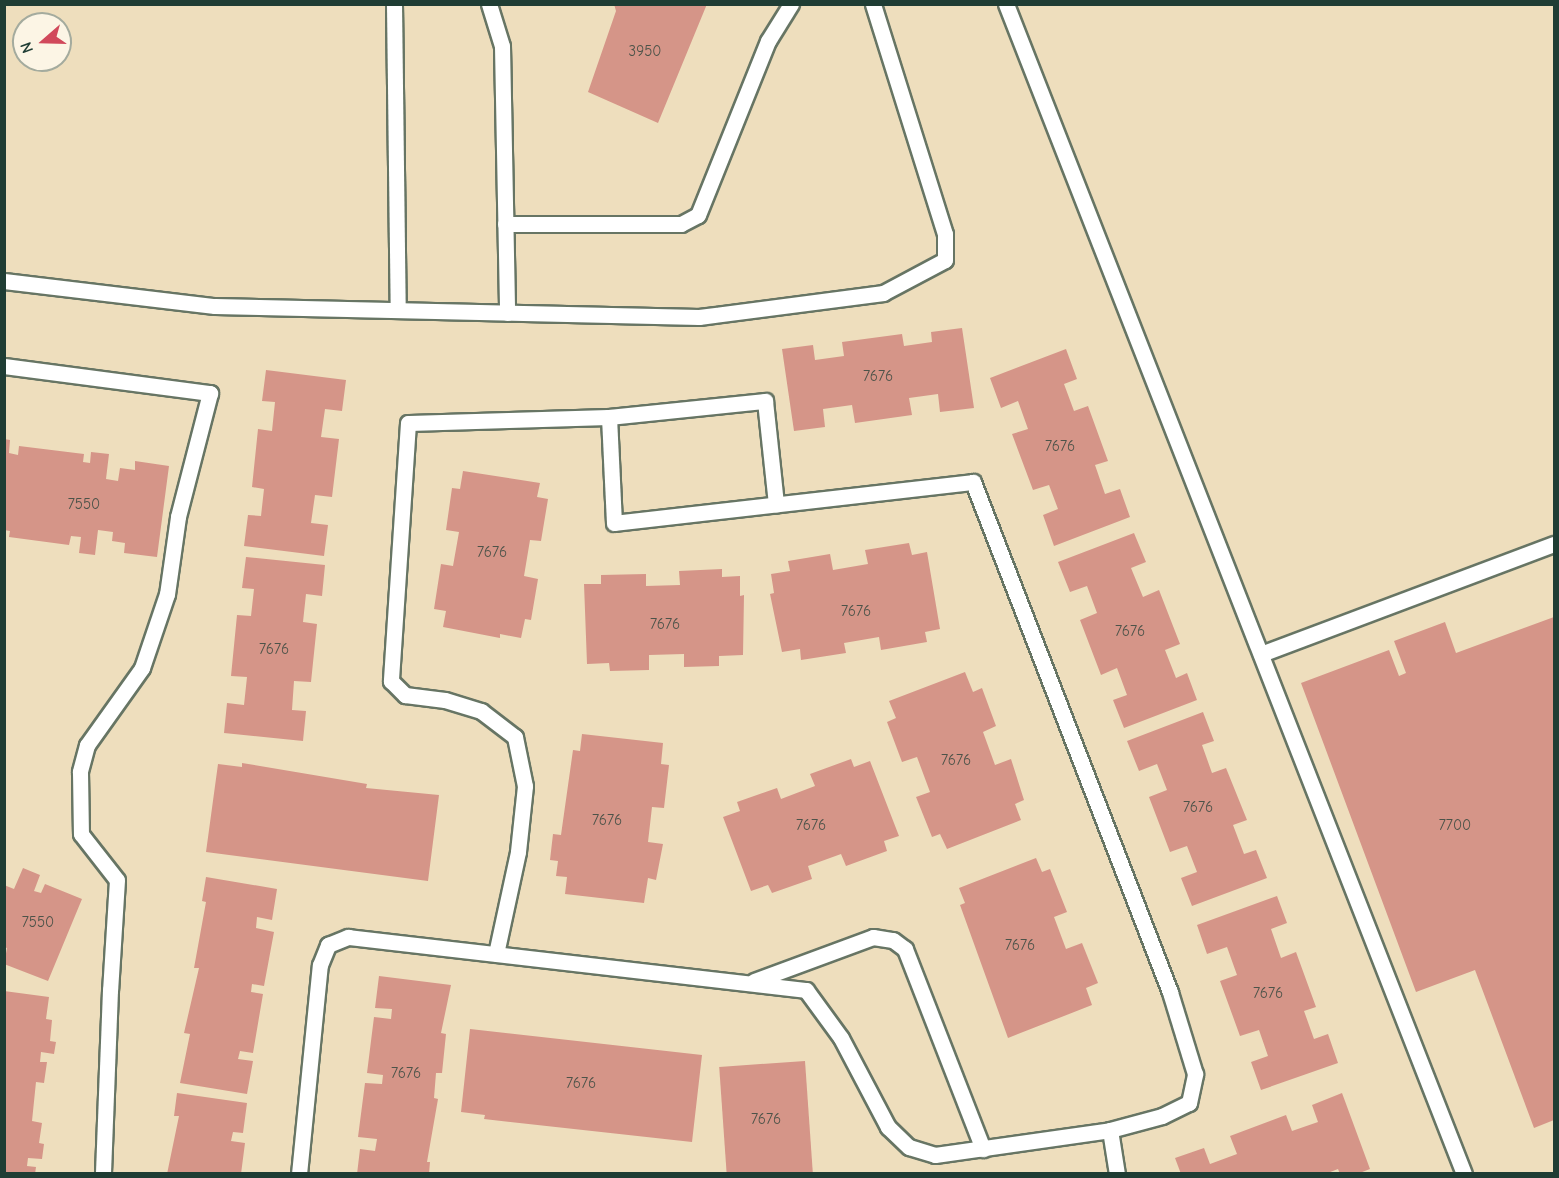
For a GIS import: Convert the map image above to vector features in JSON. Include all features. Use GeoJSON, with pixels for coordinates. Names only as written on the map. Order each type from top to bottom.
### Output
{"type":"FeatureCollection","features":[{"type":"Feature","properties":{"kind":"lane"},"geometry":{"type":"LineString","coordinates":[[394,4],[398,310]]}},
{"type":"Feature","properties":{"kind":"lane"},"geometry":{"type":"LineString","coordinates":[[489,4],[502,46],[507,313]]}},
{"type":"Feature","properties":{"kind":"lane"},"geometry":{"type":"LineString","coordinates":[[505,224],[681,224],[698,216],[768,41],[791,4]]}},
{"type":"Feature","properties":{"kind":"lane"},"geometry":{"type":"LineString","coordinates":[[4,281],[215,306],[699,317],[883,293],[945,260],[945,234],[873,4]]}},
{"type":"Feature","properties":{"kind":"lane"},"geometry":{"type":"LineString","coordinates":[[1006,4],[1464,1173]]}},
{"type":"Feature","properties":{"kind":"lane"},"geometry":{"type":"LineString","coordinates":[[4,366],[210,393],[178,517],[166,594],[142,669],[87,745],[80,772],[81,834],[117,880],[103,1173]]}},
{"type":"Feature","properties":{"kind":"lane"},"geometry":{"type":"LineString","coordinates":[[496,954],[518,852],[525,786],[515,736],[481,711],[445,700],[405,695],[391,681],[408,423],[609,417],[765,401],[776,504]]}},
{"type":"Feature","properties":{"kind":"lane"},"geometry":{"type":"LineString","coordinates":[[299,1173],[320,965],[328,945],[348,937],[806,990],[841,1038],[888,1127],[909,1147],[935,1155],[1110,1130],[1162,1116],[1189,1103],[1194,1074],[1170,992],[973,482],[614,523],[609,417]]}},
{"type":"Feature","properties":{"kind":"lane"},"geometry":{"type":"LineString","coordinates":[[1261,654],[1554,544]]}},
{"type":"Feature","properties":{"kind":"lane"},"geometry":{"type":"LineString","coordinates":[[750,983],[873,937],[894,940],[905,949],[983,1149]]}},
{"type":"Feature","properties":{"kind":"lane"},"geometry":{"type":"LineString","coordinates":[[1110,1130],[1117,1173]]}},
{"type":"Feature","properties":{"kind":"building"},"geometry":{"type":"Polygon","coordinates":[[[614,4],[707,4],[658,123],[588,92],[616,11],[614,4]]]}},
{"type":"Feature","properties":{"kind":"building"},"geometry":{"type":"Polygon","coordinates":[[[962,328],[974,408],[940,412],[938,394],[909,398],[912,415],[855,423],[852,405],[823,409],[825,427],[794,431],[782,349],[813,345],[815,360],[844,356],[842,342],[902,334],[904,346],[932,342],[931,332],[962,328]]]}},
{"type":"Feature","properties":{"kind":"building"},"geometry":{"type":"Polygon","coordinates":[[[1066,349],[1077,379],[1064,384],[1074,411],[1088,406],[1108,461],[1095,465],[1105,494],[1120,489],[1130,517],[1054,546],[1043,515],[1058,509],[1049,485],[1033,490],[1012,434],[1028,429],[1018,401],[1001,408],[990,378],[1066,349]]]}},
{"type":"Feature","properties":{"kind":"building"},"geometry":{"type":"Polygon","coordinates":[[[266,370],[346,380],[342,411],[325,409],[321,437],[339,439],[332,497],[315,495],[311,523],[328,525],[324,556],[244,546],[248,515],[261,516],[264,489],[252,487],[258,429],[272,431],[275,402],[262,401],[266,370]]]}},
{"type":"Feature","properties":{"kind":"building"},"geometry":{"type":"Polygon","coordinates":[[[4,439],[10,440],[9,453],[18,455],[19,446],[84,454],[83,462],[90,463],[91,452],[109,454],[106,479],[118,481],[120,468],[135,470],[135,461],[169,466],[157,557],[124,553],[125,543],[112,541],[113,532],[98,530],[95,555],[79,553],[81,537],[71,536],[69,545],[9,537],[10,531],[4,530],[4,439]]]}},
{"type":"Feature","properties":{"kind":"building"},"geometry":{"type":"Polygon","coordinates":[[[463,471],[540,483],[537,497],[548,499],[541,541],[530,540],[524,576],[538,579],[531,620],[525,619],[521,638],[500,634],[500,638],[443,627],[446,611],[434,609],[441,564],[453,566],[459,532],[446,530],[452,488],[460,489],[463,471]]]}},
{"type":"Feature","properties":{"kind":"building"},"geometry":{"type":"Polygon","coordinates":[[[1134,533],[1146,562],[1131,568],[1143,597],[1159,590],[1180,644],[1165,650],[1176,678],[1187,673],[1197,700],[1124,728],[1113,700],[1127,695],[1117,668],[1101,675],[1080,620],[1097,613],[1087,586],[1070,592],[1058,562],[1134,533]]]}},
{"type":"Feature","properties":{"kind":"building"},"geometry":{"type":"Polygon","coordinates":[[[909,543],[912,555],[927,552],[940,629],[925,632],[927,642],[881,650],[879,637],[844,643],[846,653],[801,660],[800,649],[782,652],[770,594],[774,593],[771,574],[790,571],[788,561],[830,554],[833,570],[868,564],[865,550],[909,543]]]}},
{"type":"Feature","properties":{"kind":"building"},"geometry":{"type":"Polygon","coordinates":[[[246,557],[325,565],[322,596],[306,594],[303,622],[317,624],[311,682],[294,681],[292,710],[306,711],[303,741],[224,733],[227,703],[244,705],[247,677],[231,676],[237,615],[251,616],[254,589],[242,588],[246,557]]]}},
{"type":"Feature","properties":{"kind":"building"},"geometry":{"type":"Polygon","coordinates":[[[722,569],[722,577],[740,576],[740,596],[744,595],[743,655],[719,656],[719,666],[684,667],[684,654],[649,655],[649,670],[610,671],[609,663],[587,664],[584,584],[601,584],[601,575],[646,574],[646,586],[680,585],[679,571],[722,569]]]}},
{"type":"Feature","properties":{"kind":"building"},"geometry":{"type":"Polygon","coordinates":[[[1554,617],[1554,1120],[1534,1128],[1475,970],[1416,992],[1301,683],[1389,650],[1399,676],[1406,673],[1394,641],[1445,622],[1456,653],[1554,617]]]}},
{"type":"Feature","properties":{"kind":"building"},"geometry":{"type":"Polygon","coordinates":[[[965,672],[973,692],[982,688],[996,726],[983,732],[995,765],[1011,759],[1024,800],[1015,804],[1021,820],[947,849],[940,834],[932,837],[916,797],[930,792],[917,757],[902,762],[887,722],[896,718],[889,701],[965,672]]]}},
{"type":"Feature","properties":{"kind":"building"},"geometry":{"type":"Polygon","coordinates":[[[1203,712],[1214,741],[1202,745],[1212,773],[1226,768],[1247,820],[1233,825],[1244,854],[1256,850],[1267,878],[1192,906],[1181,878],[1197,872],[1187,846],[1170,852],[1149,797],[1167,790],[1157,764],[1139,771],[1127,741],[1203,712]]]}},
{"type":"Feature","properties":{"kind":"building"},"geometry":{"type":"Polygon","coordinates":[[[582,734],[663,743],[661,764],[669,765],[664,808],[652,807],[648,842],[663,844],[656,880],[648,878],[644,903],[565,894],[567,877],[556,876],[558,861],[550,860],[553,834],[561,835],[573,750],[580,751],[582,734]]]}},
{"type":"Feature","properties":{"kind":"building"},"geometry":{"type":"Polygon","coordinates":[[[851,759],[854,767],[870,761],[899,836],[884,841],[887,851],[846,866],[841,854],[808,866],[812,879],[772,893],[768,885],[751,891],[723,817],[740,811],[737,802],[777,788],[781,799],[815,786],[810,774],[851,759]]]}},
{"type":"Feature","properties":{"kind":"building"},"geometry":{"type":"Polygon","coordinates":[[[242,763],[367,784],[366,788],[439,795],[428,881],[206,852],[218,764],[242,767],[242,763]]]}},
{"type":"Feature","properties":{"kind":"building"},"geometry":{"type":"Polygon","coordinates":[[[1036,858],[1042,872],[1050,869],[1067,912],[1054,917],[1066,949],[1082,943],[1098,983],[1086,988],[1092,1005],[1008,1038],[960,905],[965,903],[959,888],[1036,858]]]}},
{"type":"Feature","properties":{"kind":"building"},"geometry":{"type":"Polygon","coordinates":[[[23,868],[40,875],[34,891],[41,893],[45,884],[82,899],[48,981],[4,964],[7,948],[4,947],[4,885],[14,889],[23,868]]]}},
{"type":"Feature","properties":{"kind":"building"},"geometry":{"type":"Polygon","coordinates":[[[206,877],[277,889],[272,920],[257,917],[256,928],[274,932],[264,986],[252,984],[251,992],[263,994],[253,1053],[240,1051],[238,1059],[253,1061],[247,1094],[180,1083],[190,1034],[184,1033],[199,968],[194,968],[206,902],[202,901],[206,877]]]}},
{"type":"Feature","properties":{"kind":"building"},"geometry":{"type":"Polygon","coordinates":[[[1277,896],[1287,923],[1271,929],[1281,958],[1296,952],[1316,1007],[1304,1011],[1314,1039],[1328,1034],[1338,1063],[1261,1090],[1251,1062],[1268,1056],[1259,1030],[1240,1036],[1220,981],[1237,975],[1227,947],[1207,954],[1197,925],[1277,896]]]}},
{"type":"Feature","properties":{"kind":"building"},"geometry":{"type":"Polygon","coordinates":[[[379,976],[451,985],[441,1033],[446,1034],[442,1073],[436,1073],[434,1098],[438,1099],[427,1162],[430,1162],[429,1174],[357,1174],[360,1149],[375,1151],[377,1139],[358,1137],[365,1083],[382,1084],[383,1075],[367,1073],[374,1017],[391,1019],[392,1009],[375,1008],[379,976]]]}},
{"type":"Feature","properties":{"kind":"building"},"geometry":{"type":"Polygon","coordinates":[[[4,991],[49,997],[46,1019],[52,1020],[50,1041],[56,1042],[54,1054],[41,1052],[40,1062],[47,1062],[44,1083],[36,1082],[32,1121],[42,1123],[39,1143],[44,1144],[42,1159],[28,1158],[27,1166],[36,1167],[35,1174],[4,1174],[4,991]]]}},
{"type":"Feature","properties":{"kind":"building"},"geometry":{"type":"Polygon","coordinates":[[[470,1029],[702,1055],[692,1142],[484,1119],[485,1115],[461,1112],[470,1029]]]}},
{"type":"Feature","properties":{"kind":"building"},"geometry":{"type":"Polygon","coordinates":[[[805,1061],[813,1174],[727,1174],[719,1067],[805,1061]]]}},
{"type":"Feature","properties":{"kind":"building"},"geometry":{"type":"Polygon","coordinates":[[[177,1093],[247,1103],[243,1133],[233,1132],[231,1141],[245,1143],[241,1174],[167,1174],[179,1116],[174,1116],[177,1093]]]}},
{"type":"Feature","properties":{"kind":"building"},"geometry":{"type":"Polygon","coordinates":[[[1342,1093],[1370,1169],[1357,1174],[1340,1174],[1338,1169],[1325,1174],[1181,1174],[1175,1158],[1204,1148],[1210,1164],[1237,1154],[1230,1136],[1286,1115],[1292,1131],[1318,1122],[1312,1105],[1342,1093]]]}}]}
